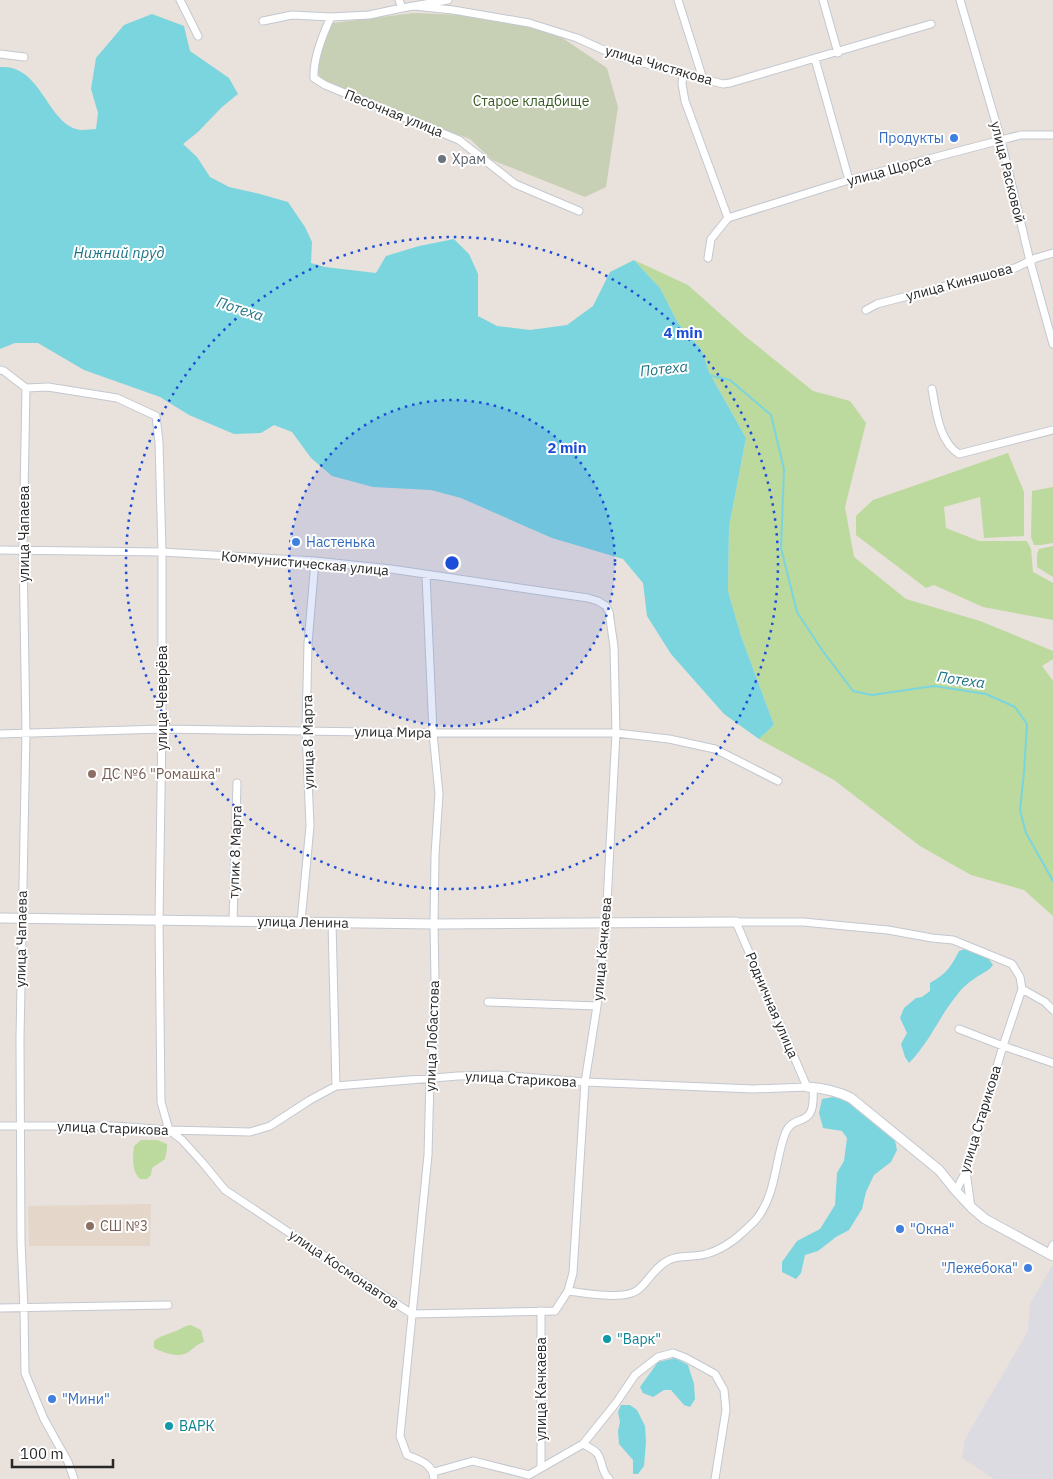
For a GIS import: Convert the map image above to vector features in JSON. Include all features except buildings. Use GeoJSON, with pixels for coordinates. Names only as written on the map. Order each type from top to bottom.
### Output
{"type":"FeatureCollection","features":[{"type":"Feature","properties":{"kind":"street"},"geometry":{"type":"LineString","coordinates":[[180,0],[198,36]]}},
{"type":"Feature","properties":{"kind":"street"},"geometry":{"type":"LineString","coordinates":[[263,20],[292,15],[331,18],[369,15],[400,4],[414,6],[448,0]]}},
{"type":"Feature","properties":{"kind":"street"},"geometry":{"type":"LineString","coordinates":[[678,0],[702,78]]}},
{"type":"Feature","properties":{"kind":"street"},"geometry":{"type":"LineString","coordinates":[[823,0],[838,53]]}},
{"type":"Feature","properties":{"kind":"street","name":"улица Расковой"},"geometry":{"type":"LineString","coordinates":[[960,0],[1001,140],[1030,260],[1053,344]]}},
{"type":"Feature","properties":{"kind":"street","name":"улица Чистякова"},"geometry":{"type":"LineString","coordinates":[[414,6],[453,10],[529,23],[577,38],[617,56],[723,84],[730,84],[838,53],[931,24]]}},
{"type":"Feature","properties":{"kind":"street","name":"Песочная улица"},"geometry":{"type":"LineString","coordinates":[[331,18],[326,28],[314,68],[314,78],[324,85],[459,140],[515,184],[579,210]]}},
{"type":"Feature","properties":{"kind":"street"},"geometry":{"type":"LineString","coordinates":[[0,54],[24,57]]}},
{"type":"Feature","properties":{"kind":"street"},"geometry":{"type":"LineString","coordinates":[[815,59],[849,180]]}},
{"type":"Feature","properties":{"kind":"street"},"geometry":{"type":"LineString","coordinates":[[683,73],[682,84],[685,101],[728,218],[711,239],[708,258]]}},
{"type":"Feature","properties":{"kind":"street","name":"улица Щорса"},"geometry":{"type":"LineString","coordinates":[[728,218],[849,180],[1001,140],[1021,135],[1053,135]]}},
{"type":"Feature","properties":{"kind":"street","name":"улица Киняшова"},"geometry":{"type":"LineString","coordinates":[[866,310],[877,304],[1015,268],[1030,260],[1053,253]]}},
{"type":"Feature","properties":{"kind":"street"},"geometry":{"type":"LineString","coordinates":[[0,370],[26,388]]}},
{"type":"Feature","properties":{"kind":"street","name":"улица Чеверёва"},"geometry":{"type":"LineString","coordinates":[[26,388],[48,387],[116,398],[156,416],[159,442],[162,552],[159,921],[161,1102],[169,1130]]}},
{"type":"Feature","properties":{"kind":"street","name":"улица Чапаева"},"geometry":{"type":"LineString","coordinates":[[26,388],[23,550],[26,733],[21,918],[20,1126],[25,1373],[44,1419],[68,1462],[74,1479]]}},
{"type":"Feature","properties":{"kind":"street"},"geometry":{"type":"LineString","coordinates":[[932,389],[939,422],[947,443],[951,450],[959,454],[1053,430]]}},
{"type":"Feature","properties":{"kind":"street","name":"Коммунистическая улица"},"geometry":{"type":"LineString","coordinates":[[0,550],[162,552],[315,561],[391,569],[588,598],[606,606]]}},
{"type":"Feature","properties":{"kind":"street","name":"улица 8 Марта"},"geometry":{"type":"LineString","coordinates":[[301,922],[310,826],[306,730],[308,643],[315,561]]}},
{"type":"Feature","properties":{"kind":"street","name":"улица Лобастова"},"geometry":{"type":"LineString","coordinates":[[426,575],[433,733],[439,794],[434,924],[435,1000],[428,1155],[400,1436],[407,1455],[424,1462],[434,1476]]}},
{"type":"Feature","properties":{"kind":"street","name":"улица Качкаева"},"geometry":{"type":"LineString","coordinates":[[556,1310],[568,1291],[573,1273],[585,1082],[597,1006],[606,922],[616,732],[614,647],[609,612],[606,606]]}},
{"type":"Feature","properties":{"kind":"street","name":"улица Мира"},"geometry":{"type":"LineString","coordinates":[[0,734],[162,729],[433,733],[616,732],[669,739],[715,749],[778,781]]}},
{"type":"Feature","properties":{"kind":"street","name":"тупик 8 Марта"},"geometry":{"type":"LineString","coordinates":[[233,921],[237,783]]}},
{"type":"Feature","properties":{"kind":"street","name":"улица Ленина"},"geometry":{"type":"LineString","coordinates":[[0,918],[434,924],[736,922]]}},
{"type":"Feature","properties":{"kind":"street"},"geometry":{"type":"LineString","coordinates":[[332,922],[336,1086]]}},
{"type":"Feature","properties":{"kind":"street"},"geometry":{"type":"LineString","coordinates":[[736,922],[803,922],[888,930],[953,940],[1012,964],[1020,977],[1022,988],[1045,1002],[1053,1010]]}},
{"type":"Feature","properties":{"kind":"street","name":"Родничная улица"},"geometry":{"type":"LineString","coordinates":[[736,922],[810,1088]]}},
{"type":"Feature","properties":{"kind":"street","name":"улица Старикова"},"geometry":{"type":"LineString","coordinates":[[956,1192],[966,1171],[1022,988]]}},
{"type":"Feature","properties":{"kind":"street"},"geometry":{"type":"LineString","coordinates":[[488,1002],[597,1006]]}},
{"type":"Feature","properties":{"kind":"street","name":"улица Старикова"},"geometry":{"type":"LineString","coordinates":[[959,1029],[1053,1064]]}},
{"type":"Feature","properties":{"kind":"street","name":"улица Старикова"},"geometry":{"type":"LineString","coordinates":[[0,1126],[115,1126],[169,1130],[250,1132],[270,1126],[310,1100],[336,1086],[458,1076],[497,1075],[585,1082],[753,1089],[827,1089],[851,1098],[939,1170],[956,1192],[972,1208],[1051,1255]]}},
{"type":"Feature","properties":{"kind":"street"},"geometry":{"type":"LineString","coordinates":[[568,1291],[628,1295],[638,1291],[662,1264],[671,1259],[706,1254],[723,1247],[738,1237],[758,1218],[765,1206],[771,1191],[785,1133],[791,1124],[806,1119],[810,1115],[813,1108],[810,1088]]}},
{"type":"Feature","properties":{"kind":"street","name":"улица Космонавтов"},"geometry":{"type":"LineString","coordinates":[[169,1130],[182,1140],[225,1190],[412,1314],[556,1310]]}},
{"type":"Feature","properties":{"kind":"street"},"geometry":{"type":"LineString","coordinates":[[966,1171],[972,1208]]}},
{"type":"Feature","properties":{"kind":"street"},"geometry":{"type":"LineString","coordinates":[[1051,1255],[1053,1245]]}},
{"type":"Feature","properties":{"kind":"street"},"geometry":{"type":"LineString","coordinates":[[0,1308],[168,1305]]}},
{"type":"Feature","properties":{"kind":"street","name":"улица Качкаева"},"geometry":{"type":"LineString","coordinates":[[541,1311],[541,1468]]}},
{"type":"Feature","properties":{"kind":"street"},"geometry":{"type":"LineString","coordinates":[[434,1476],[473,1461],[529,1475],[583,1444],[616,1403],[635,1374],[658,1357],[673,1353],[715,1374],[724,1390],[726,1410],[715,1479]]}},
{"type":"Feature","properties":{"kind":"street"},"geometry":{"type":"LineString","coordinates":[[583,1444],[596,1452],[609,1479]]}},
{"type":"Feature","properties":{"kind":"shaded area","name":"СШ №3"},"geometry":{"type":"Polygon","coordinates":[[[151,1204],[150,1246],[29,1246],[28,1206],[151,1204]]]}},
{"type":"Feature","properties":{"kind":"shaded area"},"geometry":{"type":"Polygon","coordinates":[[[1052,1266],[1053,1479],[994,1479],[962,1458],[965,1439],[1028,1331],[1030,1304],[1052,1266]]]}},
{"type":"Feature","properties":{"kind":"green space","name":"Старое кладбище"},"geometry":{"type":"Polygon","coordinates":[[[414,13],[486,16],[552,31],[607,68],[618,107],[606,187],[585,197],[492,160],[470,139],[359,98],[321,79],[316,69],[329,26],[333,23],[414,13]]]}},
{"type":"Feature","properties":{"kind":"green space"},"geometry":{"type":"Polygon","coordinates":[[[634,260],[688,285],[745,336],[813,391],[850,401],[866,423],[845,507],[854,557],[906,599],[980,621],[1053,651],[1053,659],[1042,666],[1053,681],[1053,916],[1024,890],[971,875],[920,846],[834,780],[759,739],[774,725],[741,636],[728,591],[729,527],[746,438],[710,374],[701,349],[678,323],[660,288],[634,260]]]}},
{"type":"Feature","properties":{"kind":"green space"},"geometry":{"type":"Polygon","coordinates":[[[1008,453],[1024,492],[1024,536],[984,538],[980,497],[944,507],[946,528],[979,541],[1027,541],[1031,549],[1033,572],[1053,583],[1053,620],[983,607],[934,585],[926,588],[856,535],[856,516],[873,500],[1008,453]]]}},
{"type":"Feature","properties":{"kind":"green space"},"geometry":{"type":"Polygon","coordinates":[[[1053,487],[1053,543],[1034,545],[1031,537],[1032,491],[1053,487]]]}},
{"type":"Feature","properties":{"kind":"green space"},"geometry":{"type":"Polygon","coordinates":[[[1053,546],[1053,577],[1037,567],[1037,554],[1039,549],[1053,546]]]}},
{"type":"Feature","properties":{"kind":"green space"},"geometry":{"type":"Polygon","coordinates":[[[141,1140],[157,1140],[167,1144],[165,1159],[152,1168],[151,1175],[147,1179],[140,1179],[134,1168],[134,1146],[141,1140]]]}},
{"type":"Feature","properties":{"kind":"green space"},"geometry":{"type":"Polygon","coordinates":[[[191,1325],[201,1330],[204,1342],[190,1351],[177,1355],[154,1348],[154,1341],[157,1339],[191,1325]]]}},
{"type":"Feature","properties":{"kind":"water","name":"Нижний пруд"},"geometry":{"type":"Polygon","coordinates":[[[152,14],[184,26],[190,51],[229,78],[238,94],[183,144],[197,157],[210,177],[229,187],[288,202],[305,227],[312,242],[311,263],[325,267],[376,273],[386,256],[419,246],[454,239],[469,254],[478,274],[478,316],[497,326],[530,330],[567,325],[593,306],[610,272],[634,260],[660,288],[678,323],[701,349],[710,374],[746,438],[729,527],[728,591],[741,636],[774,725],[759,739],[724,714],[671,654],[647,616],[643,583],[623,559],[552,538],[461,498],[431,490],[373,487],[332,476],[311,458],[292,432],[274,425],[261,433],[234,434],[189,415],[160,397],[84,370],[38,343],[15,343],[0,349],[0,67],[14,68],[25,74],[34,83],[57,115],[66,123],[78,130],[96,129],[98,113],[91,89],[96,58],[124,25],[152,14]]]}},
{"type":"Feature","properties":{"kind":"water"},"geometry":{"type":"Polygon","coordinates":[[[965,949],[988,958],[993,965],[960,991],[909,1063],[901,1044],[907,1033],[900,1018],[904,1008],[916,998],[922,997],[930,991],[930,983],[951,966],[959,951],[965,949]]]}},
{"type":"Feature","properties":{"kind":"water"},"geometry":{"type":"Polygon","coordinates":[[[833,1097],[846,1101],[895,1141],[897,1150],[891,1162],[874,1175],[866,1192],[862,1209],[849,1230],[818,1251],[805,1255],[801,1273],[796,1279],[782,1272],[782,1262],[797,1241],[820,1229],[835,1205],[837,1173],[844,1161],[847,1138],[842,1131],[823,1128],[819,1113],[822,1099],[833,1097]]]}},
{"type":"Feature","properties":{"kind":"water"},"geometry":{"type":"Polygon","coordinates":[[[675,1358],[688,1365],[694,1384],[695,1399],[690,1407],[684,1405],[671,1390],[664,1390],[653,1397],[643,1393],[640,1387],[658,1362],[675,1358]]]}},
{"type":"Feature","properties":{"kind":"water"},"geometry":{"type":"Polygon","coordinates":[[[621,1405],[630,1405],[637,1410],[645,1426],[644,1466],[638,1474],[633,1474],[633,1460],[619,1444],[618,1431],[620,1422],[618,1412],[621,1405]]]}},
{"type":"Feature","properties":{"kind":"waterway","name":"Потеха"},"geometry":{"type":"LineString","coordinates":[[708,375],[730,380],[771,415],[784,469],[781,548],[797,612],[822,650],[853,691],[872,695],[934,686],[986,694],[1015,707],[1027,724],[1020,810],[1026,833],[1053,881]]}},
{"type":"Feature","properties":{"kind":"place","name":"Продукты"},"geometry":{"type":"Point","coordinates":[954,138]}},
{"type":"Feature","properties":{"kind":"place","name":"Храм"},"geometry":{"type":"Point","coordinates":[442,159]}},
{"type":"Feature","properties":{"kind":"place","name":"Настенька"},"geometry":{"type":"Point","coordinates":[296,542]}},
{"type":"Feature","properties":{"kind":"place","name":"ДС №6 \"Ромашка\""},"geometry":{"type":"Point","coordinates":[92,774]}},
{"type":"Feature","properties":{"kind":"place","name":"СШ №3"},"geometry":{"type":"Point","coordinates":[90,1226]}},
{"type":"Feature","properties":{"kind":"place","name":"\"Окна\""},"geometry":{"type":"Point","coordinates":[900,1229]}},
{"type":"Feature","properties":{"kind":"place","name":"\"Лежебока\""},"geometry":{"type":"Point","coordinates":[1028,1268]}},
{"type":"Feature","properties":{"kind":"place","name":"\"Варк\""},"geometry":{"type":"Point","coordinates":[607,1339]}},
{"type":"Feature","properties":{"kind":"place","name":"\"Мини\""},"geometry":{"type":"Point","coordinates":[52,1399]}},
{"type":"Feature","properties":{"kind":"place","name":"ВАРК"},"geometry":{"type":"Point","coordinates":[169,1426]}}]}
